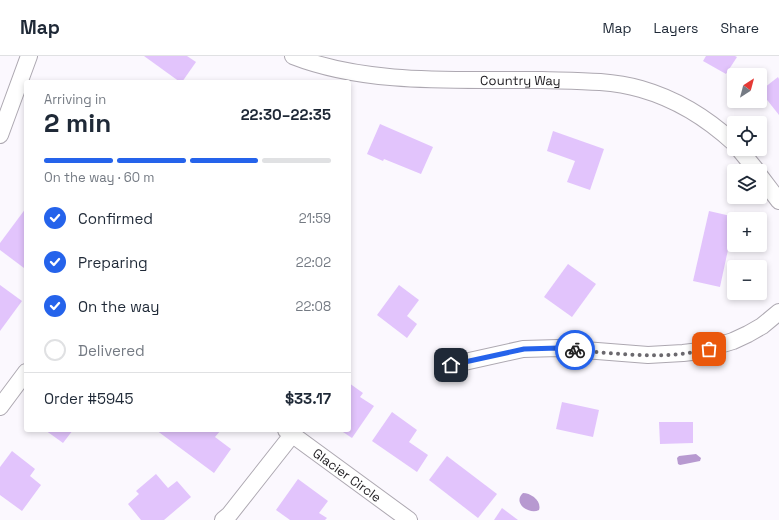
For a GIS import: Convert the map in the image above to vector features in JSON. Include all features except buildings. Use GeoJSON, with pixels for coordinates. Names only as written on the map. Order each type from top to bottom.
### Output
{"type":"FeatureCollection","features":[{"type":"Feature","properties":{"kind":"street"},"geometry":{"type":"LineString","coordinates":[[0,135],[29,56]]}},
{"type":"Feature","properties":{"kind":"street","name":"Country Way"},"geometry":{"type":"LineString","coordinates":[[293,56],[338,70],[376,76],[413,79],[589,81],[624,85],[641,89],[675,102],[706,120],[727,137]]}},
{"type":"Feature","properties":{"kind":"street"},"geometry":{"type":"LineString","coordinates":[[744,156],[751,164]]}},
{"type":"Feature","properties":{"kind":"street"},"geometry":{"type":"LineString","coordinates":[[767,185],[779,201]]}},
{"type":"Feature","properties":{"kind":"street"},"geometry":{"type":"LineString","coordinates":[[451,365],[524,349],[559,348],[648,355],[700,351],[728,343],[748,334],[762,326],[779,312]]}},
{"type":"Feature","properties":{"kind":"street"},"geometry":{"type":"LineString","coordinates":[[0,407],[24,375]]}},
{"type":"Feature","properties":{"kind":"street"},"geometry":{"type":"LineString","coordinates":[[223,520],[229,515],[289,432]]}},
{"type":"Feature","properties":{"kind":"street","name":"Glacier Circle"},"geometry":{"type":"LineString","coordinates":[[289,432],[409,520]]}},
{"type":"Feature","properties":{"kind":"shaded area"},"geometry":{"type":"Polygon","coordinates":[[[696,454],[701,458],[700,461],[680,465],[678,464],[677,458],[679,456],[696,454]]]}},
{"type":"Feature","properties":{"kind":"shaded area"},"geometry":{"type":"Polygon","coordinates":[[[523,493],[529,494],[535,498],[540,507],[539,510],[531,511],[523,507],[519,501],[523,493]]]}},
{"type":"Feature","properties":{"kind":"way so far"},"geometry":{"type":"LineString","coordinates":[[575,350],[648,355],[684,353],[709,349]]}},
{"type":"Feature","properties":{"kind":"route"},"geometry":{"type":"LineString","coordinates":[[451,365],[524,349],[559,348],[575,350]]}}]}
